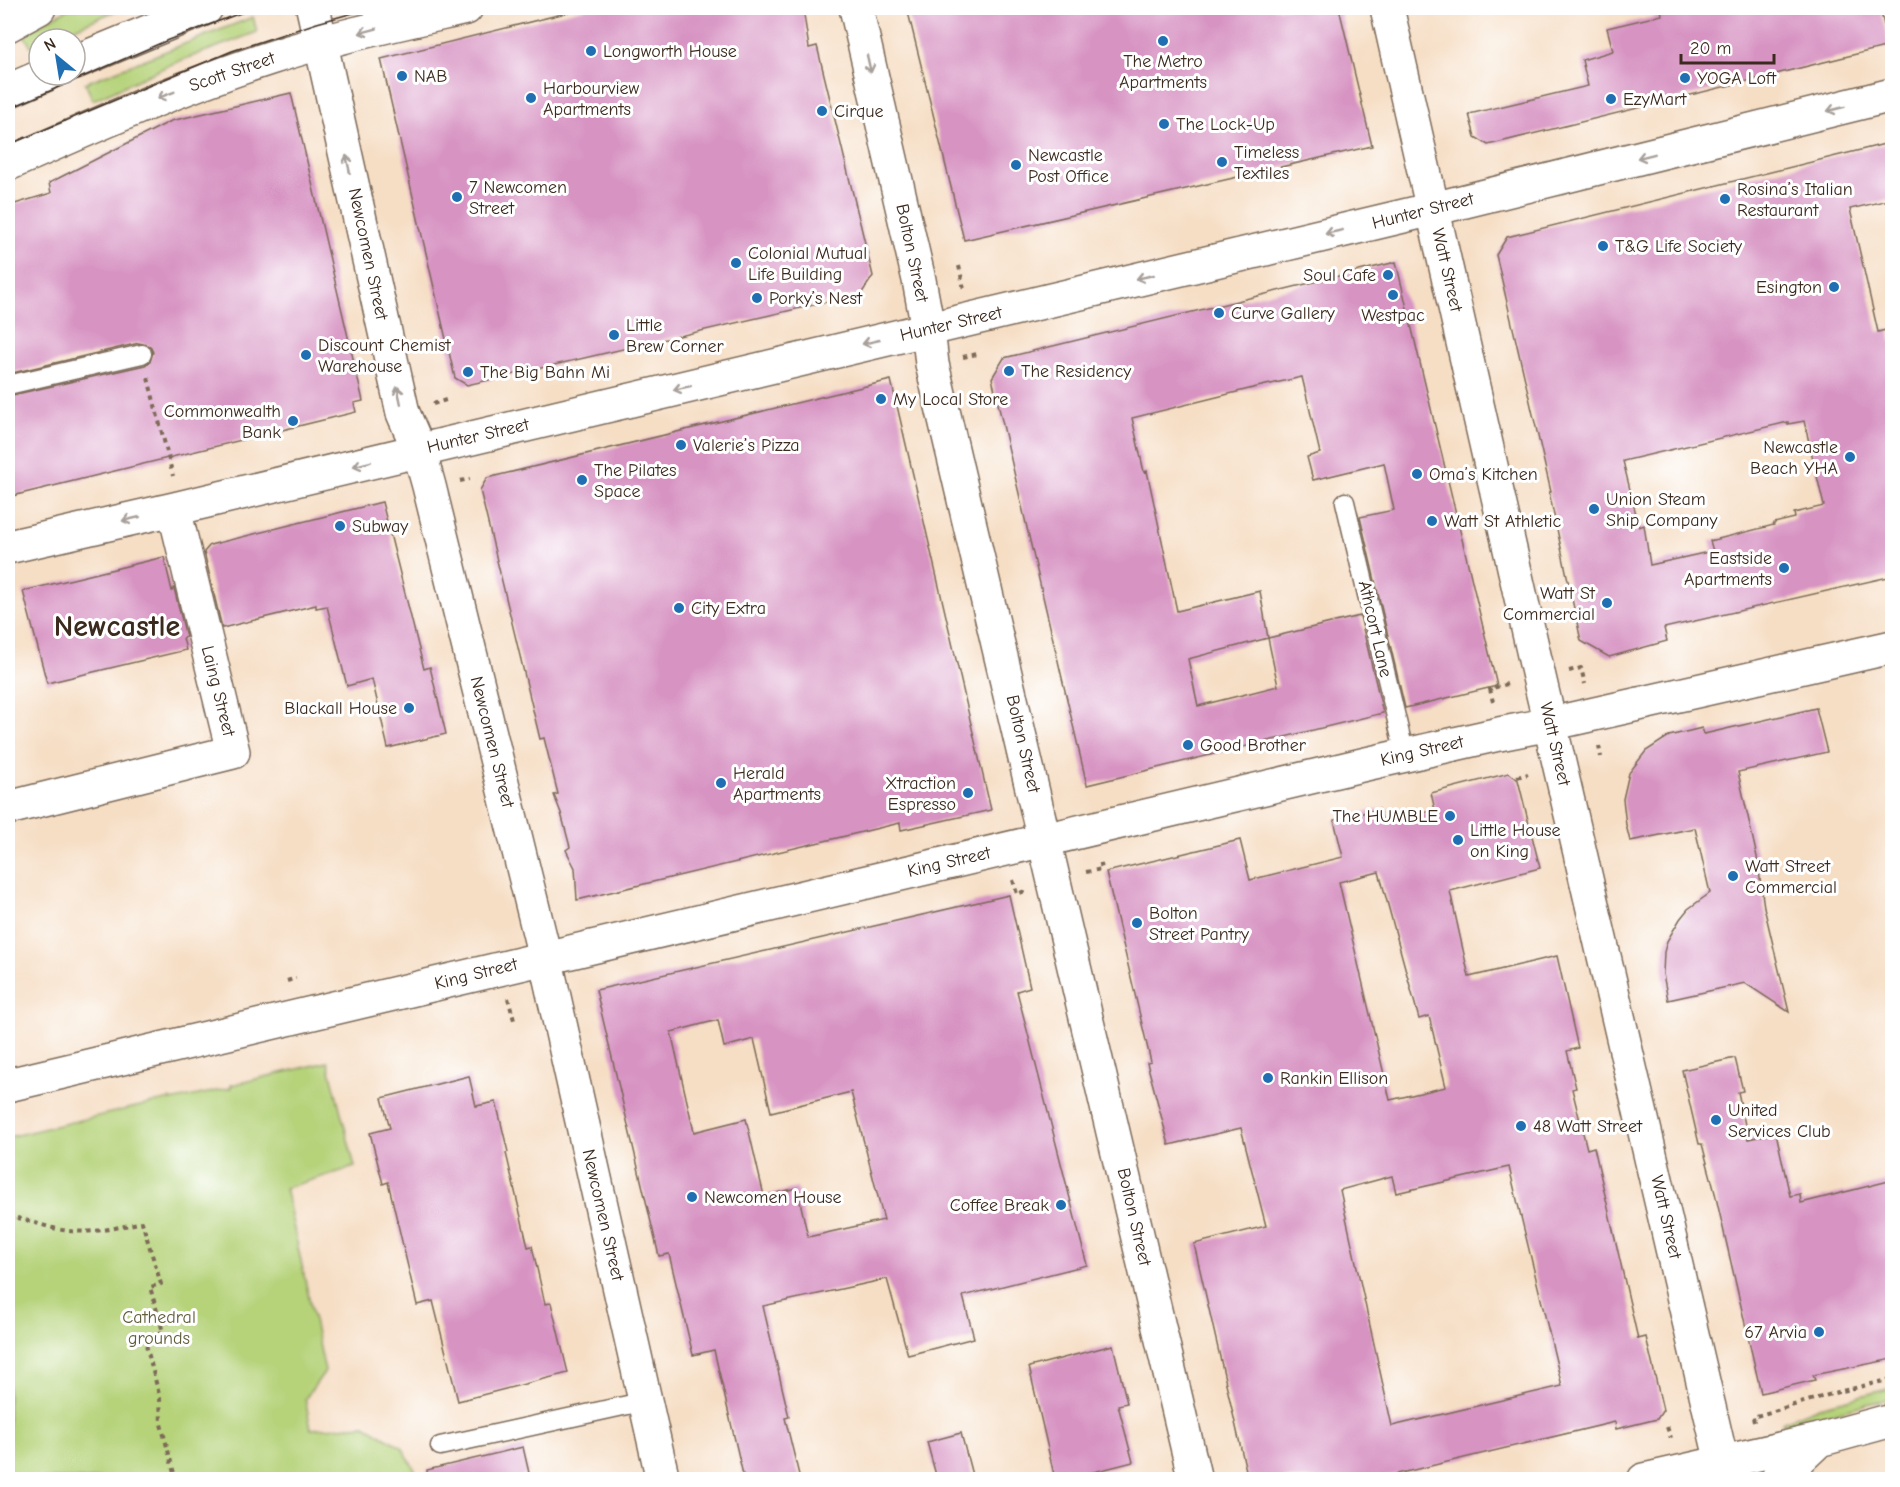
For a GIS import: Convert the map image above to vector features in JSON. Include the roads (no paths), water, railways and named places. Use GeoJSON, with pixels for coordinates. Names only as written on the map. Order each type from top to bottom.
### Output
{"type":"FeatureCollection","features":[{"type":"Feature","properties":{"kind":"street"},"geometry":{"type":"LineString","coordinates":[[8,25],[39,8]]}},
{"type":"Feature","properties":{"kind":"street"},"geometry":{"type":"LineString","coordinates":[[87,57],[206,8]]}},
{"type":"Feature","properties":{"kind":"street","name":"Newcomen Street"},"geometry":{"type":"LineString","coordinates":[[313,8],[402,413],[418,450],[432,498],[545,957],[663,1479]]}},
{"type":"Feature","properties":{"kind":"street","name":"Scott Street"},"geometry":{"type":"LineString","coordinates":[[8,164],[165,95],[266,59],[321,43],[465,8]]}},
{"type":"Feature","properties":{"kind":"street","name":"Bolton Street"},"geometry":{"type":"LineString","coordinates":[[856,8],[919,280],[932,364],[1195,1479]]}},
{"type":"Feature","properties":{"kind":"street","name":"Watt Street"},"geometry":{"type":"LineString","coordinates":[[1387,8],[1550,724],[1724,1471]]}},
{"type":"Feature","properties":{"kind":"street"},"geometry":{"type":"LineString","coordinates":[[8,91],[27,83]]}},
{"type":"Feature","properties":{"kind":"street","name":"Hunter Street"},"geometry":{"type":"LineString","coordinates":[[8,547],[174,494],[418,450],[1433,209],[1893,95]]}},
{"type":"Feature","properties":{"kind":"street","name":"Laing Street"},"geometry":{"type":"LineString","coordinates":[[8,808],[233,752],[174,494]]}},
{"type":"Feature","properties":{"kind":"street","name":"King Street"},"geometry":{"type":"LineString","coordinates":[[8,1085],[1405,755],[1893,647]]}},
{"type":"Feature","properties":{"kind":"street"},"geometry":{"type":"LineString","coordinates":[[1644,1479],[1724,1471],[1819,1440],[1893,1420]]}},
{"type":"Feature","properties":{"kind":"street"},"geometry":{"type":"LineString","coordinates":[[1777,1479],[1819,1440]]}},
{"type":"Feature","properties":{"kind":"lane"},"geometry":{"type":"LineString","coordinates":[[8,385],[142,354]]}},
{"type":"Feature","properties":{"kind":"lane","name":"Athcort Lane"},"geometry":{"type":"LineString","coordinates":[[1345,502],[1405,755]]}},
{"type":"Feature","properties":{"kind":"lane"},"geometry":{"type":"LineString","coordinates":[[440,1446],[646,1401]]}},
{"type":"Feature","properties":{"kind":"tram line"},"geometry":{"type":"LineString","coordinates":[[8,109],[168,40],[254,8]]}},
{"type":"Feature","properties":{"kind":"tram line"},"geometry":{"type":"LineString","coordinates":[[8,145],[232,51],[371,8]]}},
{"type":"Feature","properties":{"kind":"place","name":"The Metro Apartments"},"geometry":{"type":"Point","coordinates":[1163,41]}},
{"type":"Feature","properties":{"kind":"place","name":"Longworth House"},"geometry":{"type":"Point","coordinates":[591,51]}},
{"type":"Feature","properties":{"kind":"place","name":"NAB"},"geometry":{"type":"Point","coordinates":[402,76]}},
{"type":"Feature","properties":{"kind":"place","name":"YOGA Loft"},"geometry":{"type":"Point","coordinates":[1685,78]}},
{"type":"Feature","properties":{"kind":"place","name":"Harbourview Apartments"},"geometry":{"type":"Point","coordinates":[531,98]}},
{"type":"Feature","properties":{"kind":"place","name":"EzyMart"},"geometry":{"type":"Point","coordinates":[1611,99]}},
{"type":"Feature","properties":{"kind":"place","name":"Cirque"},"geometry":{"type":"Point","coordinates":[822,111]}},
{"type":"Feature","properties":{"kind":"place","name":"The Lock-Up"},"geometry":{"type":"Point","coordinates":[1164,124]}},
{"type":"Feature","properties":{"kind":"place","name":"Timeless Textiles"},"geometry":{"type":"Point","coordinates":[1222,162]}},
{"type":"Feature","properties":{"kind":"place","name":"Newcastle Post Office"},"geometry":{"type":"Point","coordinates":[1016,165]}},
{"type":"Feature","properties":{"kind":"place","name":"7 Newcomen Street"},"geometry":{"type":"Point","coordinates":[457,197]}},
{"type":"Feature","properties":{"kind":"place","name":"Rosina’s Italian Restaurant"},"geometry":{"type":"Point","coordinates":[1725,199]}},
{"type":"Feature","properties":{"kind":"place","name":"T&G Life Society"},"geometry":{"type":"Point","coordinates":[1603,246]}},
{"type":"Feature","properties":{"kind":"place","name":"Colonial Mutual Life Building"},"geometry":{"type":"Point","coordinates":[736,263]}},
{"type":"Feature","properties":{"kind":"place","name":"Soul Cafe"},"geometry":{"type":"Point","coordinates":[1388,275]}},
{"type":"Feature","properties":{"kind":"place","name":"Esington"},"geometry":{"type":"Point","coordinates":[1834,287]}},
{"type":"Feature","properties":{"kind":"place","name":"Westpac"},"geometry":{"type":"Point","coordinates":[1393,295]}},
{"type":"Feature","properties":{"kind":"place","name":"Porky’s Nest"},"geometry":{"type":"Point","coordinates":[757,298]}},
{"type":"Feature","properties":{"kind":"place","name":"Curve Gallery"},"geometry":{"type":"Point","coordinates":[1219,313]}},
{"type":"Feature","properties":{"kind":"place","name":"Little Brew Corner"},"geometry":{"type":"Point","coordinates":[614,335]}},
{"type":"Feature","properties":{"kind":"place","name":"Discount Chemist Warehouse"},"geometry":{"type":"Point","coordinates":[306,355]}},
{"type":"Feature","properties":{"kind":"place","name":"The Residency"},"geometry":{"type":"Point","coordinates":[1009,371]}},
{"type":"Feature","properties":{"kind":"place","name":"The Big Bahn Mi"},"geometry":{"type":"Point","coordinates":[468,372]}},
{"type":"Feature","properties":{"kind":"place","name":"My Local Store"},"geometry":{"type":"Point","coordinates":[881,399]}},
{"type":"Feature","properties":{"kind":"place","name":"Commonwealth Bank"},"geometry":{"type":"Point","coordinates":[293,421]}},
{"type":"Feature","properties":{"kind":"place","name":"Valerie’s Pizza"},"geometry":{"type":"Point","coordinates":[681,445]}},
{"type":"Feature","properties":{"kind":"place","name":"Newcastle Beach YHA"},"geometry":{"type":"Point","coordinates":[1850,457]}},
{"type":"Feature","properties":{"kind":"place","name":"Oma’s Kitchen"},"geometry":{"type":"Point","coordinates":[1417,474]}},
{"type":"Feature","properties":{"kind":"place","name":"The Pilates Space"},"geometry":{"type":"Point","coordinates":[582,480]}},
{"type":"Feature","properties":{"kind":"place","name":"Union Steam Ship Company"},"geometry":{"type":"Point","coordinates":[1594,509]}},
{"type":"Feature","properties":{"kind":"place","name":"Watt St Athletic"},"geometry":{"type":"Point","coordinates":[1432,521]}},
{"type":"Feature","properties":{"kind":"place","name":"Subway"},"geometry":{"type":"Point","coordinates":[340,526]}},
{"type":"Feature","properties":{"kind":"place","name":"Eastside Apartments"},"geometry":{"type":"Point","coordinates":[1784,568]}},
{"type":"Feature","properties":{"kind":"place","name":"Watt St Commercial"},"geometry":{"type":"Point","coordinates":[1607,603]}},
{"type":"Feature","properties":{"kind":"place","name":"City Extra"},"geometry":{"type":"Point","coordinates":[679,608]}},
{"type":"Feature","properties":{"kind":"place","name":"Blackall House"},"geometry":{"type":"Point","coordinates":[409,708]}},
{"type":"Feature","properties":{"kind":"place","name":"Good Brother"},"geometry":{"type":"Point","coordinates":[1188,745]}},
{"type":"Feature","properties":{"kind":"place","name":"Herald Apartments"},"geometry":{"type":"Point","coordinates":[721,783]}},
{"type":"Feature","properties":{"kind":"place","name":"Xtraction Espresso"},"geometry":{"type":"Point","coordinates":[968,793]}},
{"type":"Feature","properties":{"kind":"place","name":"The HUMBLE"},"geometry":{"type":"Point","coordinates":[1450,816]}},
{"type":"Feature","properties":{"kind":"place","name":"Little House on King"},"geometry":{"type":"Point","coordinates":[1458,840]}},
{"type":"Feature","properties":{"kind":"place","name":"Watt Street Commercial"},"geometry":{"type":"Point","coordinates":[1733,876]}},
{"type":"Feature","properties":{"kind":"place","name":"Bolton Street Pantry"},"geometry":{"type":"Point","coordinates":[1137,923]}},
{"type":"Feature","properties":{"kind":"place","name":"Rankin Ellison"},"geometry":{"type":"Point","coordinates":[1268,1078]}},
{"type":"Feature","properties":{"kind":"place","name":"United Services Club"},"geometry":{"type":"Point","coordinates":[1716,1120]}},
{"type":"Feature","properties":{"kind":"place","name":"48 Watt Street"},"geometry":{"type":"Point","coordinates":[1521,1126]}},
{"type":"Feature","properties":{"kind":"place","name":"Newcomen House"},"geometry":{"type":"Point","coordinates":[692,1197]}},
{"type":"Feature","properties":{"kind":"place","name":"Coffee Break"},"geometry":{"type":"Point","coordinates":[1061,1205]}},
{"type":"Feature","properties":{"kind":"place","name":"67 Arvia"},"geometry":{"type":"Point","coordinates":[1819,1332]}},
{"type":"Feature","properties":{"kind":"district","name":"Newcastle"},"geometry":{"type":"Point","coordinates":[117,626]}},
{"type":"Feature","properties":{"kind":"park label","name":"Cathedral grounds"},"geometry":{"type":"Point","coordinates":[159,1327]}}]}
